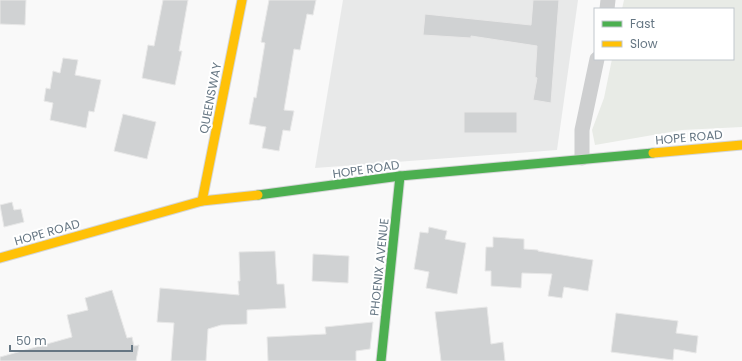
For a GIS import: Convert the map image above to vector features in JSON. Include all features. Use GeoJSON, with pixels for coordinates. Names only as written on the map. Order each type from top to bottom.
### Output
{"type":"FeatureCollection","features":[{"type":"Feature","properties":{"kind":"main road","name":"QUEENSWAY"},"geometry":{"type":"LineString","coordinates":[[202,201],[242,0]]}},
{"type":"Feature","properties":{"kind":"main road","name":"HOPE ROAD"},"geometry":{"type":"LineString","coordinates":[[0,258],[202,201],[319,188],[400,176],[582,158],[742,145]]}},
{"type":"Feature","properties":{"kind":"main road","name":"PHOENIX AVENUE"},"geometry":{"type":"LineString","coordinates":[[381,361],[400,176]]}},
{"type":"Feature","properties":{"kind":"street"},"geometry":{"type":"LineString","coordinates":[[582,158],[582,130],[597,60]]}},
{"type":"Feature","properties":{"kind":"shaded area"},"geometry":{"type":"Polygon","coordinates":[[[343,0],[578,0],[557,150],[315,168],[343,0]]]}},
{"type":"Feature","properties":{"kind":"shaded area"},"geometry":{"type":"Polygon","coordinates":[[[624,0],[742,0],[742,127],[682,130],[595,145],[592,130],[604,98],[612,60],[734,60],[734,8],[622,8],[624,0]]]}},
{"type":"Feature","properties":{"kind":"building"},"geometry":{"type":"Polygon","coordinates":[[[0,0],[26,0],[25,25],[0,24],[0,0]]]}},
{"type":"Feature","properties":{"kind":"building"},"geometry":{"type":"Polygon","coordinates":[[[163,0],[188,0],[179,51],[182,51],[175,85],[142,78],[148,45],[154,46],[163,0]]]}},
{"type":"Feature","properties":{"kind":"building"},"geometry":{"type":"Polygon","coordinates":[[[269,0],[316,0],[313,15],[307,14],[300,50],[294,49],[284,110],[294,111],[290,131],[283,130],[279,151],[262,148],[266,127],[249,124],[254,97],[256,98],[265,43],[261,42],[269,0]]]}},
{"type":"Feature","properties":{"kind":"building"},"geometry":{"type":"Polygon","coordinates":[[[533,0],[559,0],[551,103],[533,100],[537,78],[535,77],[537,46],[471,36],[471,38],[423,35],[425,14],[531,25],[533,0]]]}},
{"type":"Feature","properties":{"kind":"building"},"geometry":{"type":"Polygon","coordinates":[[[63,58],[78,60],[75,75],[101,80],[94,112],[89,111],[86,128],[50,120],[53,103],[44,101],[46,88],[50,89],[53,71],[60,73],[63,58]]]}},
{"type":"Feature","properties":{"kind":"building"},"geometry":{"type":"Polygon","coordinates":[[[464,112],[517,112],[517,133],[464,133],[464,112]]]}},
{"type":"Feature","properties":{"kind":"building"},"geometry":{"type":"Polygon","coordinates":[[[123,114],[156,122],[147,159],[114,151],[123,114]]]}},
{"type":"Feature","properties":{"kind":"building"},"geometry":{"type":"Polygon","coordinates":[[[12,202],[14,210],[21,209],[24,222],[4,227],[0,205],[12,202]]]}},
{"type":"Feature","properties":{"kind":"building"},"geometry":{"type":"Polygon","coordinates":[[[429,227],[447,231],[445,239],[466,243],[457,294],[426,288],[429,272],[414,269],[420,232],[428,233],[429,227]]]}},
{"type":"Feature","properties":{"kind":"building"},"geometry":{"type":"Polygon","coordinates":[[[493,237],[524,239],[524,249],[538,250],[593,260],[588,291],[564,287],[562,298],[548,296],[552,274],[522,273],[521,288],[491,286],[491,271],[485,271],[486,247],[493,247],[493,237]]]}},
{"type":"Feature","properties":{"kind":"building"},"geometry":{"type":"Polygon","coordinates":[[[275,251],[277,284],[284,284],[286,308],[247,310],[247,324],[221,325],[208,329],[206,361],[171,361],[174,323],[157,322],[160,288],[239,295],[239,252],[275,251]]]}},
{"type":"Feature","properties":{"kind":"building"},"geometry":{"type":"Polygon","coordinates":[[[313,254],[349,256],[348,283],[312,281],[313,254]]]}},
{"type":"Feature","properties":{"kind":"building"},"geometry":{"type":"Polygon","coordinates":[[[112,290],[127,338],[132,337],[134,346],[139,345],[136,361],[0,361],[0,357],[72,337],[67,315],[88,310],[85,298],[112,290]]]}},
{"type":"Feature","properties":{"kind":"building"},"geometry":{"type":"Polygon","coordinates":[[[487,307],[491,344],[503,342],[505,361],[441,361],[435,312],[487,307]]]}},
{"type":"Feature","properties":{"kind":"building"},"geometry":{"type":"Polygon","coordinates":[[[616,313],[678,321],[676,333],[698,336],[696,353],[674,349],[673,360],[611,352],[616,313]]]}},
{"type":"Feature","properties":{"kind":"building"},"geometry":{"type":"Polygon","coordinates":[[[373,322],[370,349],[356,351],[356,361],[268,361],[267,337],[326,334],[325,327],[373,322]]]}},
{"type":"Feature","properties":{"kind":"traffic: fast"},"geometry":{"type":"LineString","coordinates":[[258,195],[400,176],[653,153]]}},
{"type":"Feature","properties":{"kind":"traffic: fast"},"geometry":{"type":"LineString","coordinates":[[381,361],[400,176]]}},
{"type":"Feature","properties":{"kind":"traffic: slow"},"geometry":{"type":"LineString","coordinates":[[202,201],[242,0]]}},
{"type":"Feature","properties":{"kind":"traffic: slow"},"geometry":{"type":"LineString","coordinates":[[653,153],[742,145]]}},
{"type":"Feature","properties":{"kind":"traffic: slow"},"geometry":{"type":"LineString","coordinates":[[0,258],[202,201],[258,195]]}}]}
